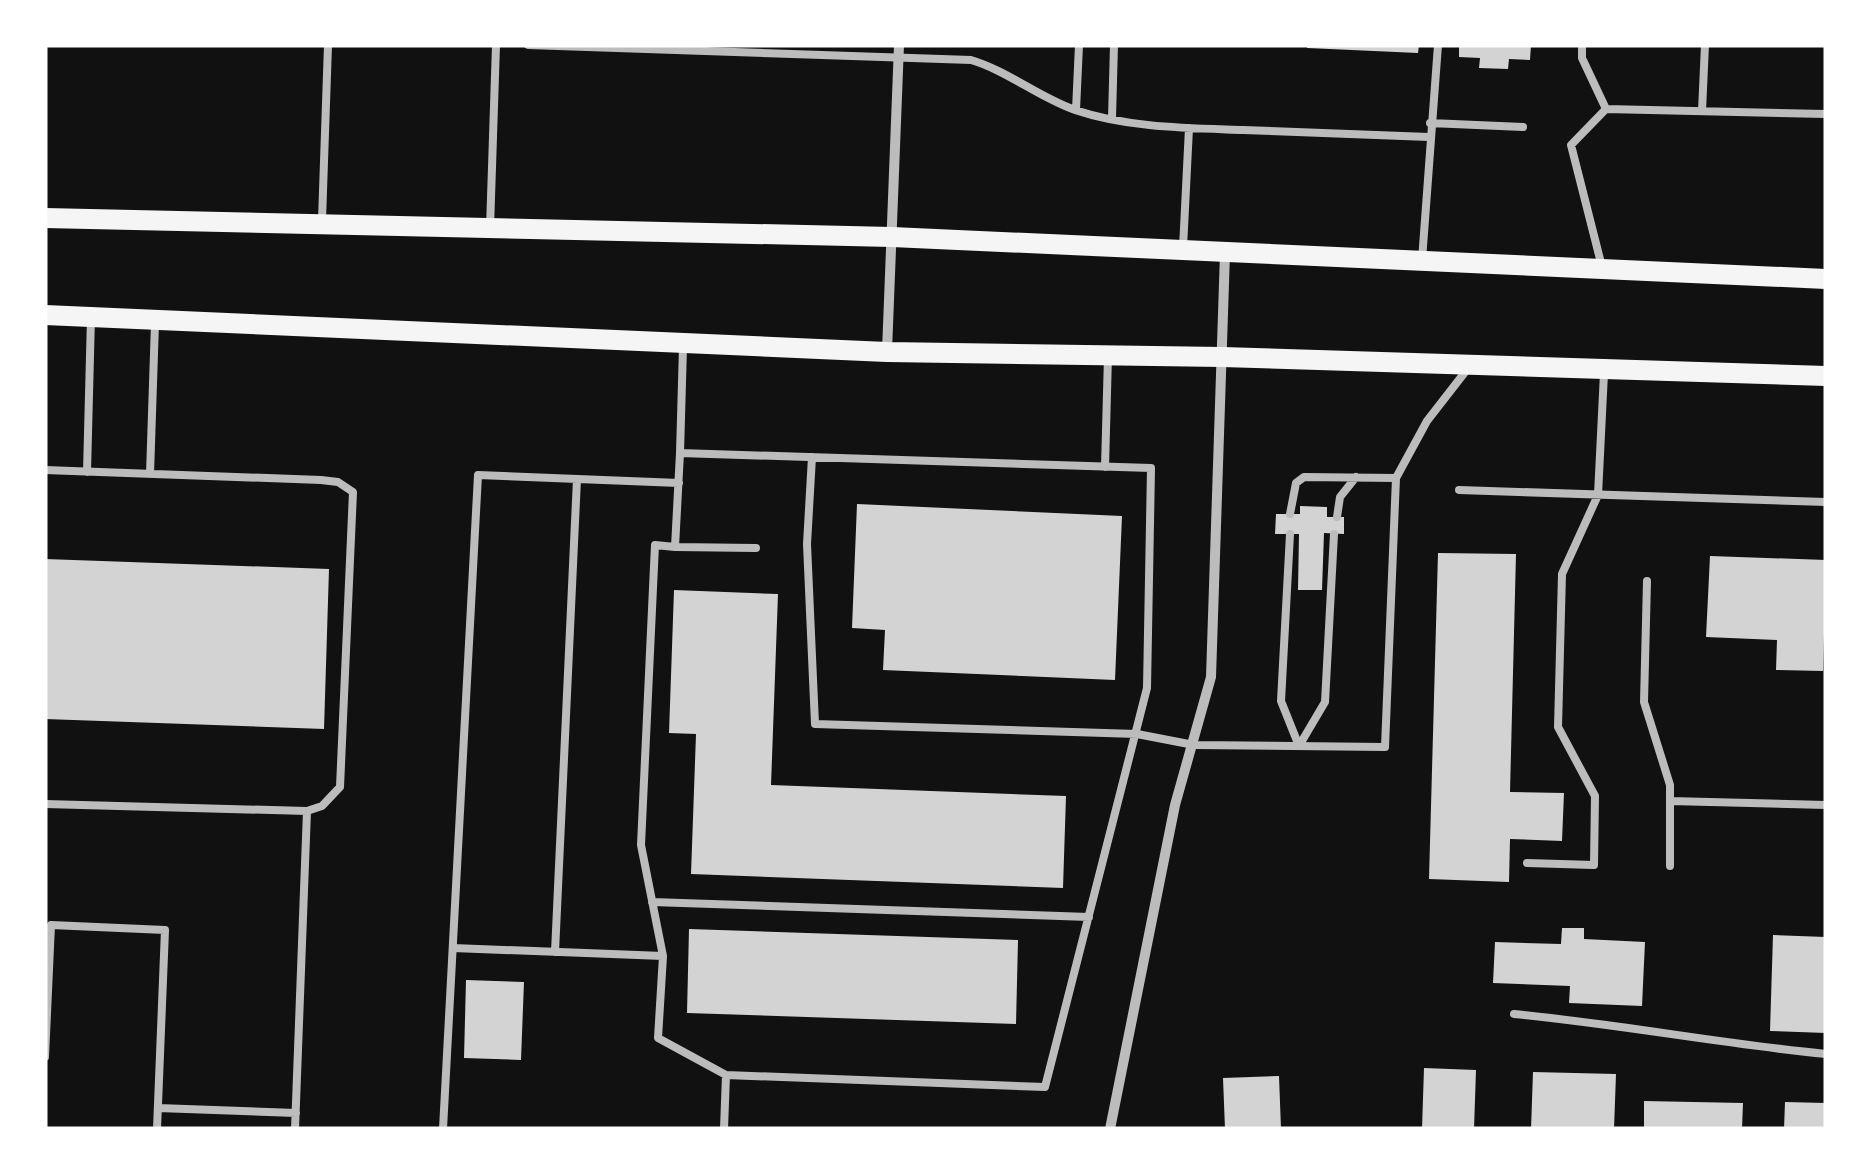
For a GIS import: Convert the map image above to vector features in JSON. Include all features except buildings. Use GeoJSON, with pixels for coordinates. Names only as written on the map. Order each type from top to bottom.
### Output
{"type":"FeatureCollection","features":[{"type":"Feature","properties":{"kind":"main road"},"geometry":{"type":"LineString","coordinates":[[45,218],[892,237],[1826,279]]}},
{"type":"Feature","properties":{"kind":"main road"},"geometry":{"type":"LineString","coordinates":[[45,315],[887,352],[1222,357],[1826,376]]}},
{"type":"Feature","properties":{"kind":"street"},"geometry":{"type":"LineString","coordinates":[[887,352],[898,51]]}},
{"type":"Feature","properties":{"kind":"street"},"geometry":{"type":"LineString","coordinates":[[1110,1129],[1175,805],[1211,676],[1225,253]]}},
{"type":"Feature","properties":{"kind":"lane"},"geometry":{"type":"LineString","coordinates":[[322,224],[328,45]]}},
{"type":"Feature","properties":{"kind":"lane"},"geometry":{"type":"LineString","coordinates":[[490,228],[496,45]]}},
{"type":"Feature","properties":{"kind":"lane"},"geometry":{"type":"LineString","coordinates":[[528,45],[898,51],[971,60],[1076,110],[1112,118],[1189,128],[1429,137]]}},
{"type":"Feature","properties":{"kind":"lane"},"geometry":{"type":"LineString","coordinates":[[1076,110],[1079,45]]}},
{"type":"Feature","properties":{"kind":"lane"},"geometry":{"type":"LineString","coordinates":[[1112,118],[1114,45]]}},
{"type":"Feature","properties":{"kind":"lane"},"geometry":{"type":"LineString","coordinates":[[1422,262],[1438,45]]}},
{"type":"Feature","properties":{"kind":"lane"},"geometry":{"type":"LineString","coordinates":[[1582,45],[1582,58],[1606,109]]}},
{"type":"Feature","properties":{"kind":"lane"},"geometry":{"type":"LineString","coordinates":[[1702,111],[1704,45]]}},
{"type":"Feature","properties":{"kind":"lane"},"geometry":{"type":"LineString","coordinates":[[1603,270],[1571,145],[1606,109],[1826,114]]}},
{"type":"Feature","properties":{"kind":"lane"},"geometry":{"type":"LineString","coordinates":[[1430,123],[1523,127]]}},
{"type":"Feature","properties":{"kind":"lane"},"geometry":{"type":"LineString","coordinates":[[1183,251],[1189,128]]}},
{"type":"Feature","properties":{"kind":"lane"},"geometry":{"type":"LineString","coordinates":[[87,472],[91,317]]}},
{"type":"Feature","properties":{"kind":"lane"},"geometry":{"type":"LineString","coordinates":[[150,474],[155,320]]}},
{"type":"Feature","properties":{"kind":"lane"},"geometry":{"type":"LineString","coordinates":[[676,547],[683,343]]}},
{"type":"Feature","properties":{"kind":"lane"},"geometry":{"type":"LineString","coordinates":[[1105,467],[1108,355]]}},
{"type":"Feature","properties":{"kind":"lane"},"geometry":{"type":"LineString","coordinates":[[812,457],[808,544],[815,724],[1137,734],[1194,745],[1385,747],[1396,478],[1427,421],[1470,365]]}},
{"type":"Feature","properties":{"kind":"lane"},"geometry":{"type":"LineString","coordinates":[[1528,863],[1594,865],[1595,796],[1558,727],[1562,574],[1598,494],[1605,369]]}},
{"type":"Feature","properties":{"kind":"lane"},"geometry":{"type":"LineString","coordinates":[[680,453],[1151,468],[1146,688],[1045,1086],[726,1076],[658,1038],[663,956],[642,844],[655,545],[756,548]]}},
{"type":"Feature","properties":{"kind":"lane"},"geometry":{"type":"LineString","coordinates":[[45,470],[321,480],[338,482],[353,492],[340,787],[322,806],[307,811],[45,804]]}},
{"type":"Feature","properties":{"kind":"lane"},"geometry":{"type":"LineString","coordinates":[[443,1129],[478,475],[678,483]]}},
{"type":"Feature","properties":{"kind":"lane"},"geometry":{"type":"LineString","coordinates":[[1290,514],[1296,483],[1304,476],[1396,478]]}},
{"type":"Feature","properties":{"kind":"lane"},"geometry":{"type":"LineString","coordinates":[[1337,517],[1340,498],[1356,477]]}},
{"type":"Feature","properties":{"kind":"lane"},"geometry":{"type":"LineString","coordinates":[[555,952],[577,479]]}},
{"type":"Feature","properties":{"kind":"lane"},"geometry":{"type":"LineString","coordinates":[[1458,490],[1826,502]]}},
{"type":"Feature","properties":{"kind":"lane"},"geometry":{"type":"LineString","coordinates":[[1290,534],[1281,701],[1299,746]]}},
{"type":"Feature","properties":{"kind":"lane"},"geometry":{"type":"LineString","coordinates":[[1299,746],[1325,702],[1334,534]]}},
{"type":"Feature","properties":{"kind":"lane"},"geometry":{"type":"LineString","coordinates":[[1648,580],[1644,702],[1670,785],[1670,866]]}},
{"type":"Feature","properties":{"kind":"lane"},"geometry":{"type":"LineString","coordinates":[[1670,801],[1826,805]]}},
{"type":"Feature","properties":{"kind":"lane"},"geometry":{"type":"LineString","coordinates":[[296,1129],[307,811]]}},
{"type":"Feature","properties":{"kind":"lane"},"geometry":{"type":"LineString","coordinates":[[652,902],[1089,917]]}},
{"type":"Feature","properties":{"kind":"lane"},"geometry":{"type":"LineString","coordinates":[[45,1057],[51,925],[165,930],[157,1129]]}},
{"type":"Feature","properties":{"kind":"lane"},"geometry":{"type":"LineString","coordinates":[[452,948],[663,956]]}},
{"type":"Feature","properties":{"kind":"lane"},"geometry":{"type":"LineString","coordinates":[[1514,1014],[1826,1054]]}},
{"type":"Feature","properties":{"kind":"lane"},"geometry":{"type":"LineString","coordinates":[[724,1129],[726,1076]]}},
{"type":"Feature","properties":{"kind":"lane"},"geometry":{"type":"LineString","coordinates":[[158,1108],[296,1113]]}}]}
